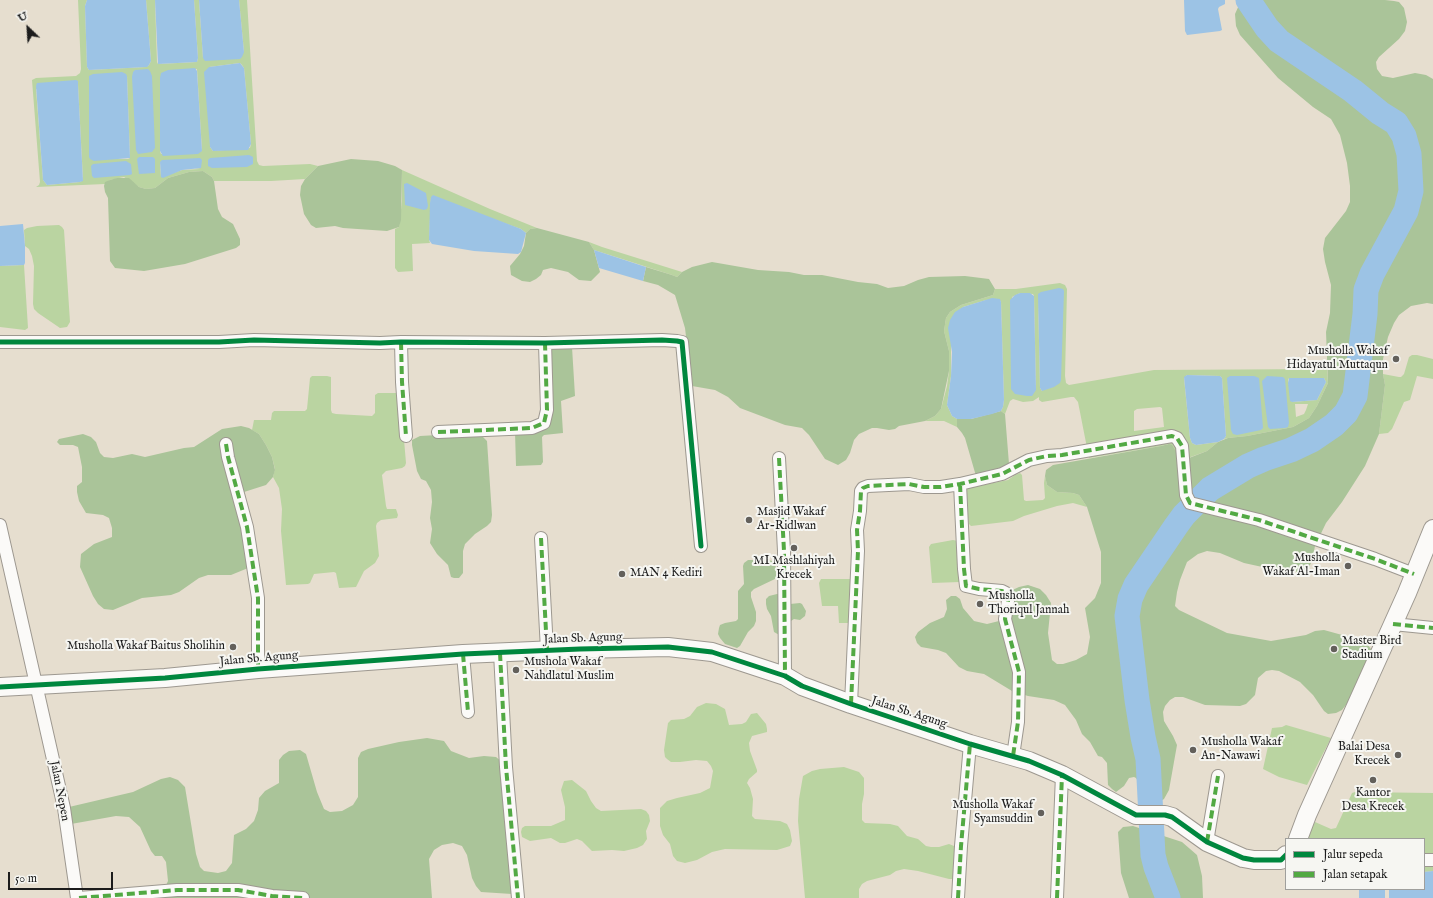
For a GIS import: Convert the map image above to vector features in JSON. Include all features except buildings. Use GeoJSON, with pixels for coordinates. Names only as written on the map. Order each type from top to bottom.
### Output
{"type":"FeatureCollection","features":[{"type":"Feature","properties":{"kind":"street"},"geometry":{"type":"LineString","coordinates":[[0,342],[219,342],[254,340],[380,343],[545,343],[668,340],[682,342],[701,546]]}},
{"type":"Feature","properties":{"kind":"street"},"geometry":{"type":"LineString","coordinates":[[401,342],[406,436]]}},
{"type":"Feature","properties":{"kind":"street"},"geometry":{"type":"LineString","coordinates":[[438,432],[532,428],[544,423],[546,410],[545,343]]}},
{"type":"Feature","properties":{"kind":"street"},"geometry":{"type":"LineString","coordinates":[[851,704],[858,551],[857,530],[861,491],[863,488],[868,486],[909,484],[924,487],[941,487],[960,484],[1005,473],[1029,460],[1172,436],[1177,438],[1182,446],[1186,495],[1190,503],[1259,520],[1375,559],[1414,574]]}},
{"type":"Feature","properties":{"kind":"street"},"geometry":{"type":"LineString","coordinates":[[226,444],[246,527],[258,598],[258,669]]}},
{"type":"Feature","properties":{"kind":"street"},"geometry":{"type":"LineString","coordinates":[[778,458],[784,551],[785,676]]}},
{"type":"Feature","properties":{"kind":"street"},"geometry":{"type":"LineString","coordinates":[[960,484],[966,586],[1002,591],[1006,593],[1008,601],[1005,619],[1019,672],[1018,722],[1013,756]]}},
{"type":"Feature","properties":{"kind":"street","name":"Jalan Nepen"},"geometry":{"type":"LineString","coordinates":[[0,525],[64,808],[78,898]]}},
{"type":"Feature","properties":{"kind":"street"},"geometry":{"type":"LineString","coordinates":[[1298,838],[1307,815],[1393,624],[1433,529]]}},
{"type":"Feature","properties":{"kind":"street"},"geometry":{"type":"LineString","coordinates":[[542,538],[547,650]]}},
{"type":"Feature","properties":{"kind":"street"},"geometry":{"type":"LineString","coordinates":[[1393,624],[1433,628]]}},
{"type":"Feature","properties":{"kind":"street","name":"Jalan Sb. Agung"},"geometry":{"type":"LineString","coordinates":[[0,687],[165,678],[258,669],[462,654],[547,650],[668,648],[709,651],[785,676],[802,686],[851,704],[970,744],[1029,761],[1062,775],[1136,815],[1172,817],[1206,842]]}},
{"type":"Feature","properties":{"kind":"street"},"geometry":{"type":"LineString","coordinates":[[500,653],[506,766],[518,898]]}},
{"type":"Feature","properties":{"kind":"street"},"geometry":{"type":"LineString","coordinates":[[462,654],[468,712]]}},
{"type":"Feature","properties":{"kind":"street"},"geometry":{"type":"LineString","coordinates":[[958,898],[970,744]]}},
{"type":"Feature","properties":{"kind":"street"},"geometry":{"type":"LineString","coordinates":[[1057,898],[1062,775]]}},
{"type":"Feature","properties":{"kind":"street"},"geometry":{"type":"LineString","coordinates":[[1218,776],[1206,842],[1248,859],[1284,858]]}},
{"type":"Feature","properties":{"kind":"street"},"geometry":{"type":"LineString","coordinates":[[78,898],[177,890],[238,890],[272,896],[303,898]]}},
{"type":"Feature","properties":{"kind":"green space"},"geometry":{"type":"Polygon","coordinates":[[[78,0],[87,0],[85,6],[87,67],[89,70],[146,67],[149,65],[151,61],[146,0],[155,0],[158,64],[197,62],[194,0],[199,0],[203,58],[244,52],[239,0],[247,0],[257,161],[259,165],[263,166],[310,164],[318,166],[305,179],[271,181],[214,181],[212,177],[203,171],[189,172],[168,178],[155,188],[146,189],[139,187],[124,177],[110,180],[105,184],[36,187],[40,182],[32,80],[36,78],[76,76],[80,73],[78,0]],[[240,63],[209,67],[210,147],[213,151],[250,148],[251,144],[244,68],[240,63]],[[197,69],[160,78],[161,154],[202,151],[197,69]],[[127,76],[89,77],[90,159],[128,159],[130,158],[127,76]],[[78,85],[36,89],[43,180],[47,185],[80,182],[83,180],[78,85]],[[160,162],[161,177],[182,170],[200,169],[160,162]]]}},
{"type":"Feature","properties":{"kind":"green space"},"geometry":{"type":"Polygon","coordinates":[[[1243,0],[1385,0],[1399,2],[1404,8],[1407,22],[1405,31],[1399,39],[1379,57],[1376,62],[1377,69],[1382,76],[1393,78],[1415,73],[1426,75],[1433,79],[1433,304],[1427,303],[1411,306],[1399,315],[1394,323],[1388,337],[1383,359],[1385,385],[1379,434],[1365,466],[1342,502],[1326,523],[1315,546],[1312,561],[1308,569],[1299,572],[1267,568],[1244,563],[1220,553],[1207,551],[1198,554],[1187,562],[1177,592],[1175,606],[1179,610],[1227,633],[1271,641],[1306,635],[1315,631],[1324,630],[1353,638],[1367,644],[1371,649],[1371,654],[1349,701],[1342,710],[1336,713],[1328,714],[1324,711],[1313,695],[1300,682],[1279,671],[1272,670],[1266,671],[1258,678],[1255,695],[1246,704],[1240,706],[1205,705],[1183,697],[1175,697],[1165,706],[1163,712],[1164,721],[1177,745],[1169,790],[1164,799],[1155,805],[1148,806],[1144,802],[1139,783],[1136,778],[1129,778],[1124,786],[1116,792],[1108,785],[1107,763],[1102,757],[1098,756],[1090,742],[1082,734],[1076,720],[1065,705],[1054,700],[1028,696],[1012,691],[984,674],[967,671],[959,667],[946,653],[921,647],[917,643],[915,637],[918,632],[930,623],[944,617],[947,609],[946,600],[951,596],[956,596],[960,599],[963,608],[974,621],[987,624],[999,621],[1006,593],[1028,585],[1040,589],[1051,603],[1048,633],[1052,660],[1057,664],[1063,664],[1076,660],[1087,654],[1090,637],[1085,608],[1095,598],[1101,583],[1101,552],[1087,507],[1079,495],[1057,492],[1047,485],[1045,476],[1046,470],[1053,465],[1169,444],[1172,445],[1178,455],[1189,458],[1207,451],[1218,442],[1228,438],[1293,427],[1309,418],[1317,406],[1328,383],[1326,332],[1330,313],[1331,285],[1323,249],[1325,238],[1346,211],[1350,202],[1350,186],[1347,163],[1340,135],[1331,119],[1313,107],[1278,78],[1240,35],[1236,26],[1235,14],[1243,0]]]}},
{"type":"Feature","properties":{"kind":"green space"},"geometry":{"type":"Polygon","coordinates":[[[351,159],[378,161],[395,166],[402,170],[401,220],[399,227],[387,231],[343,228],[335,226],[316,228],[311,225],[304,214],[300,195],[301,186],[305,179],[318,166],[351,159]]]}},
{"type":"Feature","properties":{"kind":"green space"},"geometry":{"type":"Polygon","coordinates":[[[402,170],[537,228],[530,229],[526,233],[521,229],[431,197],[430,243],[412,244],[413,271],[398,272],[395,268],[395,229],[399,227],[402,201],[402,170]]]}},
{"type":"Feature","properties":{"kind":"green space"},"geometry":{"type":"Polygon","coordinates":[[[203,171],[212,177],[214,181],[218,209],[222,217],[233,224],[240,239],[240,245],[236,248],[185,264],[144,271],[115,268],[110,261],[108,198],[105,192],[105,182],[117,178],[129,178],[139,187],[146,189],[155,188],[168,178],[189,172],[203,171]]]}},
{"type":"Feature","properties":{"kind":"green space"},"geometry":{"type":"Polygon","coordinates":[[[59,225],[64,230],[70,322],[67,327],[60,328],[34,309],[34,266],[29,249],[25,246],[24,230],[37,226],[59,225]]]}},
{"type":"Feature","properties":{"kind":"green space"},"geometry":{"type":"Polygon","coordinates":[[[537,228],[589,242],[594,250],[600,272],[591,281],[579,280],[568,272],[551,268],[543,270],[541,275],[530,282],[522,281],[511,275],[510,266],[520,254],[524,246],[526,233],[530,229],[537,228]]]}},
{"type":"Feature","properties":{"kind":"green space"},"geometry":{"type":"Polygon","coordinates":[[[589,242],[682,272],[677,277],[594,250],[589,242]]]}},
{"type":"Feature","properties":{"kind":"green space"},"geometry":{"type":"Polygon","coordinates":[[[712,262],[758,270],[789,272],[804,275],[822,275],[877,284],[888,288],[904,286],[929,277],[965,276],[989,279],[995,289],[993,295],[961,305],[950,312],[946,318],[944,331],[949,351],[949,371],[941,409],[935,416],[925,421],[899,426],[895,429],[889,430],[872,428],[859,434],[854,440],[846,460],[838,465],[825,459],[809,435],[802,428],[785,425],[740,408],[728,397],[715,390],[692,386],[685,328],[675,295],[658,285],[643,281],[646,267],[677,277],[682,272],[692,267],[712,262]]]}},
{"type":"Feature","properties":{"kind":"green space"},"geometry":{"type":"Polygon","coordinates":[[[24,265],[28,328],[25,330],[0,327],[0,266],[24,265]]]}},
{"type":"Feature","properties":{"kind":"green space"},"geometry":{"type":"Polygon","coordinates":[[[1060,283],[1065,285],[1067,289],[1065,376],[1066,383],[1069,385],[1154,370],[1322,369],[1327,367],[1328,383],[1317,406],[1309,418],[1293,427],[1224,439],[1226,436],[1222,378],[1220,376],[1187,375],[1184,378],[1190,438],[1192,443],[1196,445],[1218,442],[1207,451],[1188,458],[1178,455],[1169,444],[1089,458],[1078,402],[1074,397],[1042,402],[1039,400],[1039,397],[1033,401],[1023,402],[1013,399],[1010,401],[1005,414],[1001,411],[1004,400],[1001,302],[999,299],[986,300],[963,307],[951,342],[951,376],[947,405],[952,416],[957,419],[957,427],[944,421],[925,421],[935,416],[941,409],[947,386],[949,351],[944,331],[946,318],[950,312],[961,305],[993,295],[995,289],[1016,289],[1060,283]],[[1020,293],[1012,297],[1036,390],[1034,296],[1033,294],[1020,293]],[[1038,294],[1040,388],[1042,391],[1038,294]],[[1289,378],[1288,380],[1292,402],[1317,400],[1326,382],[1324,378],[1289,378]],[[1295,404],[1296,417],[1304,414],[1308,404],[1295,404]],[[1162,408],[1137,409],[1134,411],[1134,431],[1164,427],[1162,408]]]}},
{"type":"Feature","properties":{"kind":"green space"},"geometry":{"type":"Polygon","coordinates":[[[548,347],[572,347],[575,396],[561,401],[563,433],[544,435],[542,437],[543,462],[541,465],[516,466],[515,432],[543,428],[548,347]]]}},
{"type":"Feature","properties":{"kind":"green space"},"geometry":{"type":"Polygon","coordinates":[[[1412,355],[1433,359],[1433,379],[1417,376],[1410,400],[1404,402],[1392,429],[1388,433],[1379,434],[1385,385],[1383,374],[1401,377],[1404,374],[1409,357],[1412,355]]]}},
{"type":"Feature","properties":{"kind":"green space"},"geometry":{"type":"Polygon","coordinates":[[[312,376],[331,377],[331,410],[332,413],[336,414],[372,416],[375,413],[375,395],[378,393],[400,393],[406,463],[402,468],[386,471],[382,475],[387,509],[396,509],[398,515],[397,518],[381,520],[377,523],[379,556],[375,563],[364,571],[356,587],[339,588],[336,573],[334,572],[314,574],[310,583],[308,584],[286,585],[281,531],[282,509],[279,488],[273,477],[275,469],[272,457],[266,445],[259,434],[252,430],[254,420],[271,420],[272,413],[274,411],[305,411],[307,409],[310,378],[312,376]]]}},
{"type":"Feature","properties":{"kind":"green space"},"geometry":{"type":"Polygon","coordinates":[[[1001,411],[1005,414],[1009,464],[1006,469],[976,476],[965,438],[957,427],[957,419],[971,419],[1001,411]]]}},
{"type":"Feature","properties":{"kind":"green space"},"geometry":{"type":"Polygon","coordinates":[[[241,426],[249,428],[259,434],[272,457],[275,470],[273,477],[266,485],[244,492],[241,506],[253,566],[231,575],[208,575],[199,578],[179,592],[171,595],[142,598],[113,610],[104,609],[98,604],[93,596],[80,567],[81,554],[94,544],[112,537],[112,528],[109,518],[103,515],[86,513],[79,501],[77,492],[77,486],[82,482],[82,467],[78,447],[73,445],[60,445],[57,442],[59,439],[83,434],[91,437],[96,442],[100,453],[104,457],[113,458],[132,454],[145,457],[194,447],[222,429],[241,426]]]}},
{"type":"Feature","properties":{"kind":"green space"},"geometry":{"type":"Polygon","coordinates":[[[456,434],[482,436],[487,441],[492,515],[491,522],[465,544],[463,551],[463,573],[459,578],[451,577],[448,565],[437,554],[430,543],[432,529],[430,518],[432,502],[431,490],[426,481],[421,479],[417,471],[412,445],[412,440],[420,436],[456,434]]]}},
{"type":"Feature","properties":{"kind":"green space"},"geometry":{"type":"Polygon","coordinates":[[[1020,473],[1022,475],[1024,500],[1043,500],[1045,498],[1045,476],[1047,485],[1057,492],[1079,495],[1087,507],[1073,503],[1057,506],[1013,521],[971,526],[969,524],[964,491],[968,488],[1008,480],[1020,473]]]}},
{"type":"Feature","properties":{"kind":"green space"},"geometry":{"type":"Polygon","coordinates":[[[953,540],[958,541],[960,582],[932,583],[929,547],[931,544],[953,540]]]}},
{"type":"Feature","properties":{"kind":"green space"},"geometry":{"type":"Polygon","coordinates":[[[748,560],[772,561],[776,567],[778,575],[777,578],[754,589],[751,592],[751,597],[756,612],[756,621],[740,646],[737,648],[725,644],[718,634],[720,625],[736,621],[738,619],[738,591],[744,584],[743,566],[748,560]]]}},
{"type":"Feature","properties":{"kind":"green space"},"geometry":{"type":"Polygon","coordinates":[[[821,579],[852,580],[850,621],[848,623],[839,623],[838,606],[822,606],[819,583],[821,579]]]}},
{"type":"Feature","properties":{"kind":"green space"},"geometry":{"type":"Polygon","coordinates":[[[777,594],[781,595],[790,604],[802,604],[806,611],[805,616],[800,620],[794,619],[791,621],[781,636],[774,632],[771,616],[766,604],[766,599],[769,596],[777,594]]]}},
{"type":"Feature","properties":{"kind":"green space"},"geometry":{"type":"Polygon","coordinates":[[[706,703],[716,704],[725,709],[729,725],[742,724],[746,722],[751,714],[757,713],[766,724],[767,732],[752,736],[749,743],[750,751],[757,770],[757,772],[749,779],[747,783],[753,799],[752,816],[755,819],[780,821],[787,824],[792,841],[790,846],[777,850],[725,849],[712,852],[697,860],[685,863],[677,861],[673,856],[670,844],[663,835],[660,826],[660,808],[667,801],[700,793],[710,788],[713,771],[707,761],[696,760],[671,762],[665,757],[664,750],[668,723],[671,720],[684,719],[690,716],[697,707],[706,703]]]}},
{"type":"Feature","properties":{"kind":"green space"},"geometry":{"type":"Polygon","coordinates":[[[1286,725],[1331,738],[1307,785],[1279,777],[1263,769],[1272,728],[1286,725]]]}},
{"type":"Feature","properties":{"kind":"green space"},"geometry":{"type":"Polygon","coordinates":[[[427,738],[444,741],[451,751],[469,758],[484,756],[496,757],[502,762],[512,894],[481,892],[472,878],[467,855],[462,846],[453,843],[442,845],[434,850],[429,859],[432,898],[160,898],[168,881],[166,862],[162,856],[155,856],[151,851],[140,827],[129,817],[116,816],[71,824],[69,807],[133,792],[161,779],[170,777],[178,780],[185,787],[196,854],[200,867],[204,871],[218,873],[226,871],[232,863],[234,835],[246,829],[254,821],[258,810],[259,798],[265,791],[279,783],[279,760],[289,751],[300,750],[306,754],[317,792],[324,809],[330,812],[342,811],[353,805],[358,797],[358,758],[361,752],[399,742],[427,738]]]}},
{"type":"Feature","properties":{"kind":"green space"},"geometry":{"type":"Polygon","coordinates":[[[844,767],[859,772],[864,778],[862,820],[865,823],[890,824],[898,826],[907,836],[918,839],[926,846],[939,847],[949,844],[954,846],[956,849],[955,875],[953,879],[904,869],[862,884],[859,889],[859,898],[805,898],[798,821],[799,799],[803,776],[820,769],[844,767]]]}},
{"type":"Feature","properties":{"kind":"green space"},"geometry":{"type":"Polygon","coordinates":[[[572,780],[586,791],[596,808],[601,811],[641,809],[646,811],[649,815],[650,821],[646,831],[647,839],[643,845],[624,851],[592,851],[582,841],[577,839],[560,843],[551,838],[530,841],[522,837],[522,828],[525,826],[551,826],[565,820],[565,807],[561,790],[564,781],[572,780]]]}},
{"type":"Feature","properties":{"kind":"green space"},"geometry":{"type":"Polygon","coordinates":[[[1352,793],[1433,793],[1433,871],[1425,872],[1425,838],[1307,838],[1315,822],[1331,829],[1336,828],[1352,793]]]}},
{"type":"Feature","properties":{"kind":"green space"},"geometry":{"type":"Polygon","coordinates":[[[1133,826],[1182,842],[1197,855],[1202,876],[1203,898],[1129,898],[1121,873],[1118,832],[1123,827],[1133,826]]]}},
{"type":"Feature","properties":{"kind":"water"},"geometry":{"type":"Polygon","coordinates":[[[87,0],[146,0],[151,61],[147,67],[89,70],[87,67],[85,6],[87,0]]]}},
{"type":"Feature","properties":{"kind":"water"},"geometry":{"type":"Polygon","coordinates":[[[155,0],[194,0],[197,62],[158,64],[155,0]]]}},
{"type":"Feature","properties":{"kind":"water"},"geometry":{"type":"Polygon","coordinates":[[[199,0],[239,0],[244,52],[240,59],[205,61],[203,58],[199,0]]]}},
{"type":"Feature","properties":{"kind":"water"},"geometry":{"type":"Polygon","coordinates":[[[1184,0],[1225,0],[1225,4],[1218,9],[1222,30],[1187,35],[1185,31],[1184,0]]]}},
{"type":"Feature","properties":{"kind":"water"},"geometry":{"type":"Polygon","coordinates":[[[240,63],[244,68],[251,144],[248,150],[213,151],[210,147],[204,72],[209,67],[240,63]]]}},
{"type":"Feature","properties":{"kind":"water"},"geometry":{"type":"Polygon","coordinates":[[[195,68],[197,71],[202,151],[198,154],[163,156],[160,151],[161,73],[168,70],[195,68]]]}},
{"type":"Feature","properties":{"kind":"water"},"geometry":{"type":"Polygon","coordinates":[[[148,69],[152,76],[155,148],[152,152],[138,154],[136,150],[132,77],[135,70],[148,69]]]}},
{"type":"Feature","properties":{"kind":"water"},"geometry":{"type":"Polygon","coordinates":[[[122,72],[127,76],[130,158],[94,161],[89,157],[89,76],[93,74],[122,72]]]}},
{"type":"Feature","properties":{"kind":"water"},"geometry":{"type":"Polygon","coordinates":[[[78,81],[83,181],[47,185],[43,180],[36,86],[37,83],[78,81]]]}},
{"type":"Feature","properties":{"kind":"water"},"geometry":{"type":"Polygon","coordinates":[[[249,155],[253,157],[253,164],[247,167],[212,168],[208,166],[208,160],[210,158],[249,155]]]}},
{"type":"Feature","properties":{"kind":"water"},"geometry":{"type":"Polygon","coordinates":[[[139,157],[153,157],[155,159],[155,173],[139,174],[137,159],[139,157]]]}},
{"type":"Feature","properties":{"kind":"water"},"geometry":{"type":"Polygon","coordinates":[[[200,158],[202,160],[201,168],[182,170],[163,178],[161,177],[160,162],[162,160],[200,158]]]}},
{"type":"Feature","properties":{"kind":"water"},"geometry":{"type":"Polygon","coordinates":[[[126,161],[131,164],[132,174],[130,175],[94,178],[92,176],[91,166],[93,164],[126,161]]]}},
{"type":"Feature","properties":{"kind":"water"},"geometry":{"type":"Polygon","coordinates":[[[407,183],[426,193],[427,209],[424,210],[405,205],[404,184],[407,183]]]}},
{"type":"Feature","properties":{"kind":"water"},"geometry":{"type":"Polygon","coordinates":[[[433,195],[521,229],[526,233],[521,252],[518,254],[474,251],[432,244],[429,240],[430,203],[433,195]]]}},
{"type":"Feature","properties":{"kind":"water"},"geometry":{"type":"Polygon","coordinates":[[[23,224],[25,246],[24,265],[0,266],[0,226],[23,224]]]}},
{"type":"Feature","properties":{"kind":"water"},"geometry":{"type":"Polygon","coordinates":[[[594,250],[646,267],[643,281],[599,268],[594,250]]]}},
{"type":"Feature","properties":{"kind":"water"},"geometry":{"type":"Polygon","coordinates":[[[1059,288],[1063,289],[1064,291],[1061,380],[1060,383],[1054,387],[1042,391],[1040,388],[1038,294],[1059,288]]]}},
{"type":"Feature","properties":{"kind":"water"},"geometry":{"type":"Polygon","coordinates":[[[1020,293],[1030,293],[1034,296],[1036,390],[1032,396],[1015,394],[1011,389],[1010,300],[1015,295],[1020,293]]]}},
{"type":"Feature","properties":{"kind":"water"},"geometry":{"type":"Polygon","coordinates":[[[992,298],[1000,299],[1001,302],[1003,407],[1001,411],[992,414],[971,419],[957,419],[952,416],[947,405],[951,376],[952,352],[948,328],[950,320],[955,312],[963,307],[992,298]]]}},
{"type":"Feature","properties":{"kind":"water"},"geometry":{"type":"Polygon","coordinates":[[[1187,375],[1220,376],[1222,378],[1226,436],[1224,439],[1218,442],[1196,445],[1192,443],[1190,438],[1184,377],[1187,375]]]}},
{"type":"Feature","properties":{"kind":"water"},"geometry":{"type":"Polygon","coordinates":[[[1230,376],[1254,376],[1259,378],[1263,428],[1261,430],[1237,435],[1233,434],[1231,430],[1227,378],[1230,376]]]}},
{"type":"Feature","properties":{"kind":"water"},"geometry":{"type":"Polygon","coordinates":[[[1267,376],[1283,377],[1285,379],[1289,423],[1288,427],[1270,429],[1268,427],[1262,381],[1267,376]]]}},
{"type":"Feature","properties":{"kind":"water"},"geometry":{"type":"Polygon","coordinates":[[[1289,378],[1324,378],[1326,382],[1317,400],[1292,402],[1290,401],[1288,383],[1289,378]]]}},
{"type":"Feature","properties":{"kind":"water"},"geometry":{"type":"Polygon","coordinates":[[[1433,871],[1433,898],[1389,898],[1389,890],[1425,890],[1425,872],[1433,871]]]}},
{"type":"Feature","properties":{"kind":"water"},"geometry":{"type":"Polygon","coordinates":[[[1359,890],[1385,890],[1385,898],[1359,898],[1359,890]]]}},
{"type":"Feature","properties":{"kind":"waterway"},"geometry":{"type":"LineString","coordinates":[[1168,898],[1153,855],[1148,759],[1137,700],[1127,616],[1130,599],[1136,585],[1176,526],[1184,515],[1210,489],[1248,466],[1291,450],[1312,440],[1334,425],[1346,413],[1355,396],[1365,314],[1366,290],[1372,274],[1406,211],[1411,191],[1409,154],[1404,136],[1396,123],[1380,113],[1353,91],[1279,41],[1267,28],[1248,0]]}},
{"type":"Feature","properties":{"kind":"marked path"},"geometry":{"type":"LineString","coordinates":[[401,342],[406,436]]}},
{"type":"Feature","properties":{"kind":"marked path"},"geometry":{"type":"LineString","coordinates":[[438,432],[532,428],[544,423],[547,410],[545,343]]}},
{"type":"Feature","properties":{"kind":"marked path"},"geometry":{"type":"LineString","coordinates":[[851,704],[858,551],[857,530],[861,491],[863,488],[868,486],[909,484],[924,487],[941,487],[960,484],[1002,474],[1029,460],[1172,436],[1177,438],[1182,446],[1186,495],[1190,503],[1259,520],[1375,559],[1414,574]]}},
{"type":"Feature","properties":{"kind":"marked path"},"geometry":{"type":"LineString","coordinates":[[226,444],[228,457],[247,527],[258,598],[258,669]]}},
{"type":"Feature","properties":{"kind":"marked path"},"geometry":{"type":"LineString","coordinates":[[779,458],[784,551],[785,676]]}},
{"type":"Feature","properties":{"kind":"marked path"},"geometry":{"type":"LineString","coordinates":[[960,484],[966,586],[1002,591],[1006,593],[1008,601],[1005,619],[1019,672],[1018,722],[1013,756]]}},
{"type":"Feature","properties":{"kind":"marked path"},"geometry":{"type":"LineString","coordinates":[[541,538],[547,650]]}},
{"type":"Feature","properties":{"kind":"marked path"},"geometry":{"type":"LineString","coordinates":[[1393,624],[1433,628]]}},
{"type":"Feature","properties":{"kind":"marked path"},"geometry":{"type":"LineString","coordinates":[[500,653],[506,767],[518,898]]}},
{"type":"Feature","properties":{"kind":"marked path"},"geometry":{"type":"LineString","coordinates":[[463,654],[468,712]]}},
{"type":"Feature","properties":{"kind":"marked path"},"geometry":{"type":"LineString","coordinates":[[958,898],[970,744]]}},
{"type":"Feature","properties":{"kind":"marked path"},"geometry":{"type":"LineString","coordinates":[[1057,898],[1062,775]]}},
{"type":"Feature","properties":{"kind":"marked path"},"geometry":{"type":"LineString","coordinates":[[1207,842],[1218,776]]}},
{"type":"Feature","properties":{"kind":"marked path"},"geometry":{"type":"LineString","coordinates":[[79,898],[177,890],[238,890],[272,896],[303,898]]}},
{"type":"Feature","properties":{"kind":"cycle path"},"geometry":{"type":"LineString","coordinates":[[0,342],[219,342],[254,340],[380,343],[545,343],[662,340],[682,342],[701,546]]}},
{"type":"Feature","properties":{"kind":"cycle path"},"geometry":{"type":"LineString","coordinates":[[0,687],[165,678],[258,669],[463,654],[668,647],[712,652],[785,676],[802,686],[851,704],[970,744],[1029,761],[1062,775],[1136,815],[1165,815],[1172,817],[1207,842],[1243,858],[1254,860],[1281,860],[1285,856]]}},
{"type":"Feature","properties":{"kind":"place","name":"Musholla Wakaf Hidayatul Muttaqun"},"geometry":{"type":"Point","coordinates":[1396,359]}},
{"type":"Feature","properties":{"kind":"place","name":"Masjid Wakaf Ar-Ridlwan"},"geometry":{"type":"Point","coordinates":[749,520]}},
{"type":"Feature","properties":{"kind":"place","name":"MI Mashlahiyah Krecek"},"geometry":{"type":"Point","coordinates":[794,548]}},
{"type":"Feature","properties":{"kind":"place","name":"Musholla Wakaf Al-Iman"},"geometry":{"type":"Point","coordinates":[1348,566]}},
{"type":"Feature","properties":{"kind":"place","name":"MAN 4 Kediri"},"geometry":{"type":"Point","coordinates":[622,574]}},
{"type":"Feature","properties":{"kind":"place","name":"Musholla Thoriqul Jannah"},"geometry":{"type":"Point","coordinates":[980,604]}},
{"type":"Feature","properties":{"kind":"place","name":"Musholla Wakaf Baitus Sholihin"},"geometry":{"type":"Point","coordinates":[233,647]}},
{"type":"Feature","properties":{"kind":"place","name":"Master Bird Stadium"},"geometry":{"type":"Point","coordinates":[1334,649]}},
{"type":"Feature","properties":{"kind":"place","name":"Mushola Wakaf Nahdlatul Muslim"},"geometry":{"type":"Point","coordinates":[516,670]}},
{"type":"Feature","properties":{"kind":"place","name":"Musholla Wakaf An-Nawawi"},"geometry":{"type":"Point","coordinates":[1193,750]}},
{"type":"Feature","properties":{"kind":"place","name":"Balai Desa Krecek"},"geometry":{"type":"Point","coordinates":[1398,755]}},
{"type":"Feature","properties":{"kind":"place","name":"Kantor Desa Krecek"},"geometry":{"type":"Point","coordinates":[1373,780]}},
{"type":"Feature","properties":{"kind":"place","name":"Musholla Wakaf Syamsuddin"},"geometry":{"type":"Point","coordinates":[1041,813]}}]}
